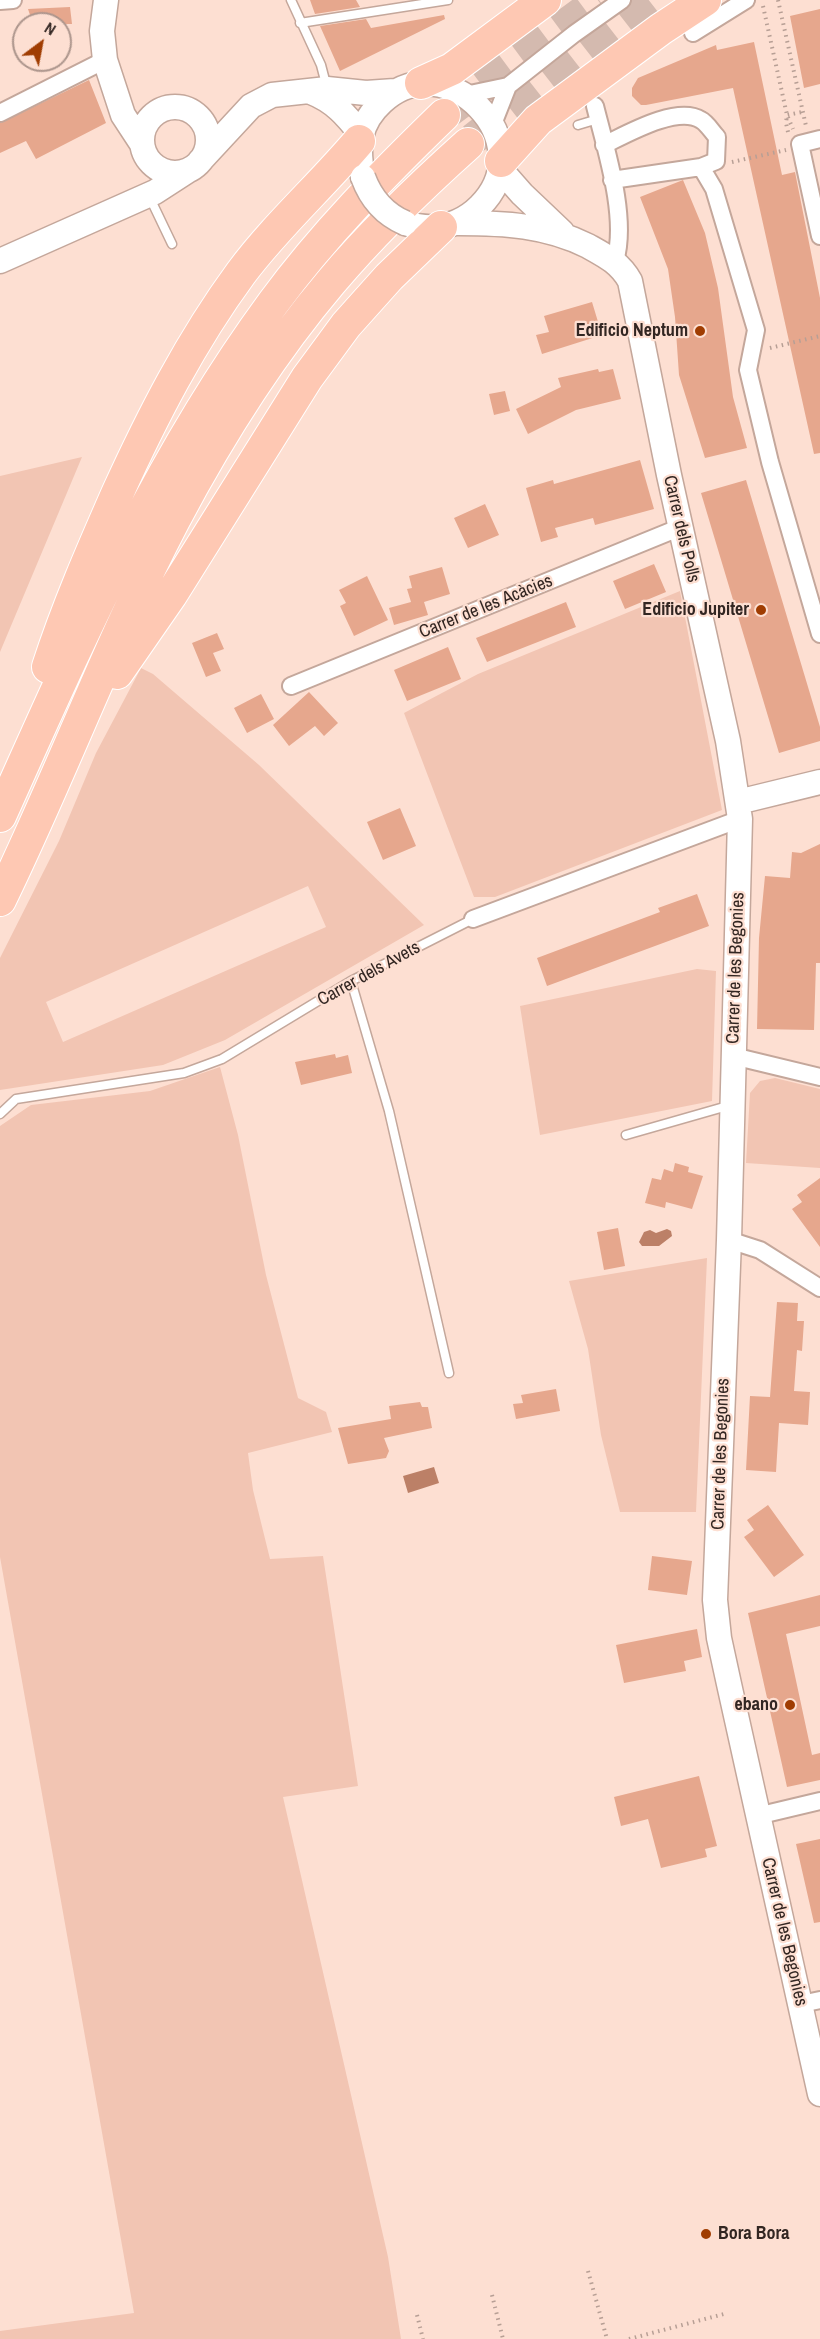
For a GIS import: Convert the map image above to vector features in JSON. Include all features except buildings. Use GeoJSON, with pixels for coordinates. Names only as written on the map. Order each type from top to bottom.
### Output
{"type":"FeatureCollection","features":[{"type":"Feature","properties":{"kind":"highway"},"geometry":{"type":"LineString","coordinates":[[408,87],[452,69],[546,0]]}},
{"type":"Feature","properties":{"kind":"highway"},"geometry":{"type":"LineString","coordinates":[[501,165],[518,140],[538,120],[661,29],[705,0]]}},
{"type":"Feature","properties":{"kind":"highway"},"geometry":{"type":"LineString","coordinates":[[0,816],[116,563],[165,471],[231,362],[301,267],[347,212],[454,105]]}},
{"type":"Feature","properties":{"kind":"highway"},"geometry":{"type":"LineString","coordinates":[[20,772],[35,708],[76,589],[101,529],[160,404],[196,339],[242,272],[360,138]]}},
{"type":"Feature","properties":{"kind":"highway"},"geometry":{"type":"LineString","coordinates":[[0,900],[138,591],[175,519],[258,380],[299,321],[331,281],[417,190],[468,144]]}},
{"type":"Feature","properties":{"kind":"highway"},"geometry":{"type":"LineString","coordinates":[[74,735],[171,595],[307,378],[346,325],[382,285],[449,225]]}},
{"type":"Feature","properties":{"kind":"street"},"geometry":{"type":"LineString","coordinates":[[0,1],[13,0]]}},
{"type":"Feature","properties":{"kind":"street"},"geometry":{"type":"LineString","coordinates":[[106,0],[102,31],[109,71],[123,115],[158,168],[180,172],[194,165],[206,151],[207,132],[196,115],[184,108],[164,109],[136,103],[109,71]]}},
{"type":"Feature","properties":{"kind":"street"},"geometry":{"type":"LineString","coordinates":[[454,105],[508,86],[622,0]]}},
{"type":"Feature","properties":{"kind":"street"},"geometry":{"type":"LineString","coordinates":[[693,33],[746,0]]}},
{"type":"Feature","properties":{"kind":"street"},"geometry":{"type":"LineString","coordinates":[[0,113],[109,71]]}},
{"type":"Feature","properties":{"kind":"street"},"geometry":{"type":"LineString","coordinates":[[493,124],[508,86]]}},
{"type":"Feature","properties":{"kind":"street"},"geometry":{"type":"LineString","coordinates":[[316,89],[344,112],[360,138],[377,107],[408,87]]}},
{"type":"Feature","properties":{"kind":"street"},"geometry":{"type":"LineString","coordinates":[[196,115],[218,114],[251,106],[272,95],[316,89],[366,93],[408,87],[452,88],[454,105]]}},
{"type":"Feature","properties":{"kind":"street"},"geometry":{"type":"LineString","coordinates":[[449,225],[472,213],[490,195],[501,165],[499,139],[493,124],[482,108],[454,105]]}},
{"type":"Feature","properties":{"kind":"street"},"geometry":{"type":"LineString","coordinates":[[0,261],[138,199],[194,165],[251,106]]}},
{"type":"Feature","properties":{"kind":"street"},"geometry":{"type":"LineString","coordinates":[[138,199],[145,177],[147,123],[155,113],[164,109]]}},
{"type":"Feature","properties":{"kind":"street"},"geometry":{"type":"LineString","coordinates":[[597,113],[620,229],[620,246],[615,261]]}},
{"type":"Feature","properties":{"kind":"street"},"geometry":{"type":"LineString","coordinates":[[604,146],[652,122],[676,115],[700,119],[717,137],[709,164],[714,189],[756,330],[748,370],[770,462],[820,634]]}},
{"type":"Feature","properties":{"kind":"street","name":"Carrer dels Polls"},"geometry":{"type":"LineString","coordinates":[[360,138],[363,177],[378,205],[405,223],[429,228],[449,225],[525,225],[566,236],[615,261],[624,270],[630,281],[634,299],[728,741],[739,811]]}},
{"type":"Feature","properties":{"kind":"street"},"geometry":{"type":"LineString","coordinates":[[820,139],[800,144],[820,236]]}},
{"type":"Feature","properties":{"kind":"street"},"geometry":{"type":"LineString","coordinates":[[612,180],[709,164]]}},
{"type":"Feature","properties":{"kind":"street","name":"Carrer dels Polls"},"geometry":{"type":"LineString","coordinates":[[501,165],[522,195],[566,236]]}},
{"type":"Feature","properties":{"kind":"street","name":"Carrer de les Acàcies"},"geometry":{"type":"LineString","coordinates":[[291,686],[681,527]]}},
{"type":"Feature","properties":{"kind":"street"},"geometry":{"type":"LineString","coordinates":[[739,811],[820,782]]}},
{"type":"Feature","properties":{"kind":"street","name":"Carrer dels Avets"},"geometry":{"type":"LineString","coordinates":[[473,919],[739,811]]}},
{"type":"Feature","properties":{"kind":"street","name":"Carrer de les Begonies"},"geometry":{"type":"LineString","coordinates":[[739,811],[729,1240],[715,1600],[719,1638],[757,1816],[811,2002],[820,2094]]}},
{"type":"Feature","properties":{"kind":"street"},"geometry":{"type":"LineString","coordinates":[[733,1056],[820,1077]]}},
{"type":"Feature","properties":{"kind":"street"},"geometry":{"type":"LineString","coordinates":[[729,1240],[760,1250],[820,1288]]}},
{"type":"Feature","properties":{"kind":"street"},"geometry":{"type":"LineString","coordinates":[[757,1816],[820,1801]]}},
{"type":"Feature","properties":{"kind":"lane"},"geometry":{"type":"LineString","coordinates":[[291,0],[321,65],[316,89]]}},
{"type":"Feature","properties":{"kind":"lane"},"geometry":{"type":"LineString","coordinates":[[300,23],[448,0]]}},
{"type":"Feature","properties":{"kind":"lane"},"geometry":{"type":"LineString","coordinates":[[578,125],[597,113]]}},
{"type":"Feature","properties":{"kind":"lane"},"geometry":{"type":"LineString","coordinates":[[138,199],[172,244]]}},
{"type":"Feature","properties":{"kind":"lane","name":"Carrer dels Avets"},"geometry":{"type":"LineString","coordinates":[[0,1114],[16,1099],[184,1073],[222,1059],[351,981],[473,919]]}},
{"type":"Feature","properties":{"kind":"lane"},"geometry":{"type":"LineString","coordinates":[[351,981],[389,1111],[449,1372]]}},
{"type":"Feature","properties":{"kind":"lane"},"geometry":{"type":"LineString","coordinates":[[626,1134],[732,1105]]}},
{"type":"Feature","properties":{"kind":"path"},"geometry":{"type":"LineString","coordinates":[[761,0],[787,115],[793,128]]}},
{"type":"Feature","properties":{"kind":"path"},"geometry":{"type":"LineString","coordinates":[[778,0],[806,125]]}},
{"type":"Feature","properties":{"kind":"path"},"geometry":{"type":"LineString","coordinates":[[787,115],[802,112]]}},
{"type":"Feature","properties":{"kind":"path"},"geometry":{"type":"LineString","coordinates":[[709,164],[735,162],[786,150],[800,144]]}},
{"type":"Feature","properties":{"kind":"path"},"geometry":{"type":"LineString","coordinates":[[752,352],[820,336]]}},
{"type":"Feature","properties":{"kind":"path"},"geometry":{"type":"LineString","coordinates":[[588,2271],[607,2339]]}},
{"type":"Feature","properties":{"kind":"path"},"geometry":{"type":"LineString","coordinates":[[492,2295],[503,2339]]}},
{"type":"Feature","properties":{"kind":"path"},"geometry":{"type":"LineString","coordinates":[[629,2339],[724,2314]]}},
{"type":"Feature","properties":{"kind":"path"},"geometry":{"type":"LineString","coordinates":[[417,2315],[423,2339]]}},
{"type":"Feature","properties":{"kind":"shaded area"},"geometry":{"type":"Polygon","coordinates":[[[82,457],[0,652],[0,476],[82,457]]]}},
{"type":"Feature","properties":{"kind":"shaded area"},"geometry":{"type":"Polygon","coordinates":[[[680,591],[722,810],[495,897],[474,897],[404,713],[478,674],[680,591]]]}},
{"type":"Feature","properties":{"kind":"shaded area"},"geometry":{"type":"Polygon","coordinates":[[[141,668],[153,674],[259,765],[424,925],[225,1040],[163,1065],[0,1090],[0,958],[59,841],[96,753],[141,668]],[[308,886],[46,1002],[63,1042],[326,927],[308,886]]]}},
{"type":"Feature","properties":{"kind":"shaded area"},"geometry":{"type":"Polygon","coordinates":[[[697,969],[716,971],[712,1101],[540,1135],[520,1006],[697,969]]]}},
{"type":"Feature","properties":{"kind":"shaded area"},"geometry":{"type":"Polygon","coordinates":[[[220,1067],[238,1135],[266,1275],[298,1398],[326,1412],[332,1432],[248,1453],[253,1490],[270,1559],[323,1556],[358,1786],[283,1797],[388,2257],[401,2339],[0,2339],[0,2331],[134,2313],[0,1557],[0,1126],[31,1105],[150,1091],[220,1067]]]}},
{"type":"Feature","properties":{"kind":"shaded area"},"geometry":{"type":"Polygon","coordinates":[[[775,1078],[820,1089],[820,1168],[746,1163],[750,1093],[760,1081],[775,1078]]]}},
{"type":"Feature","properties":{"kind":"shaded area"},"geometry":{"type":"Polygon","coordinates":[[[667,1229],[671,1231],[672,1236],[659,1246],[642,1246],[639,1242],[644,1232],[650,1230],[656,1233],[667,1229]]]}},
{"type":"Feature","properties":{"kind":"shaded area"},"geometry":{"type":"Polygon","coordinates":[[[707,1258],[696,1512],[620,1512],[601,1435],[588,1349],[569,1281],[707,1258]]]}},
{"type":"Feature","properties":{"kind":"shaded area"},"geometry":{"type":"Polygon","coordinates":[[[434,1467],[439,1483],[408,1493],[403,1476],[434,1467]]]}},
{"type":"Feature","properties":{"kind":"tunnel"},"geometry":{"type":"LineString","coordinates":[[444,115],[599,0]]}},
{"type":"Feature","properties":{"kind":"tunnel"},"geometry":{"type":"LineString","coordinates":[[473,139],[651,0]]}},
{"type":"Feature","properties":{"kind":"place","name":"Edificio Neptum"},"geometry":{"type":"Point","coordinates":[700,331]}},
{"type":"Feature","properties":{"kind":"place","name":"Edificio Jupiter"},"geometry":{"type":"Point","coordinates":[761,610]}},
{"type":"Feature","properties":{"kind":"place","name":"ebano"},"geometry":{"type":"Point","coordinates":[790,1705]}},
{"type":"Feature","properties":{"kind":"place","name":"Bora Bora"},"geometry":{"type":"Point","coordinates":[706,2234]}}]}
